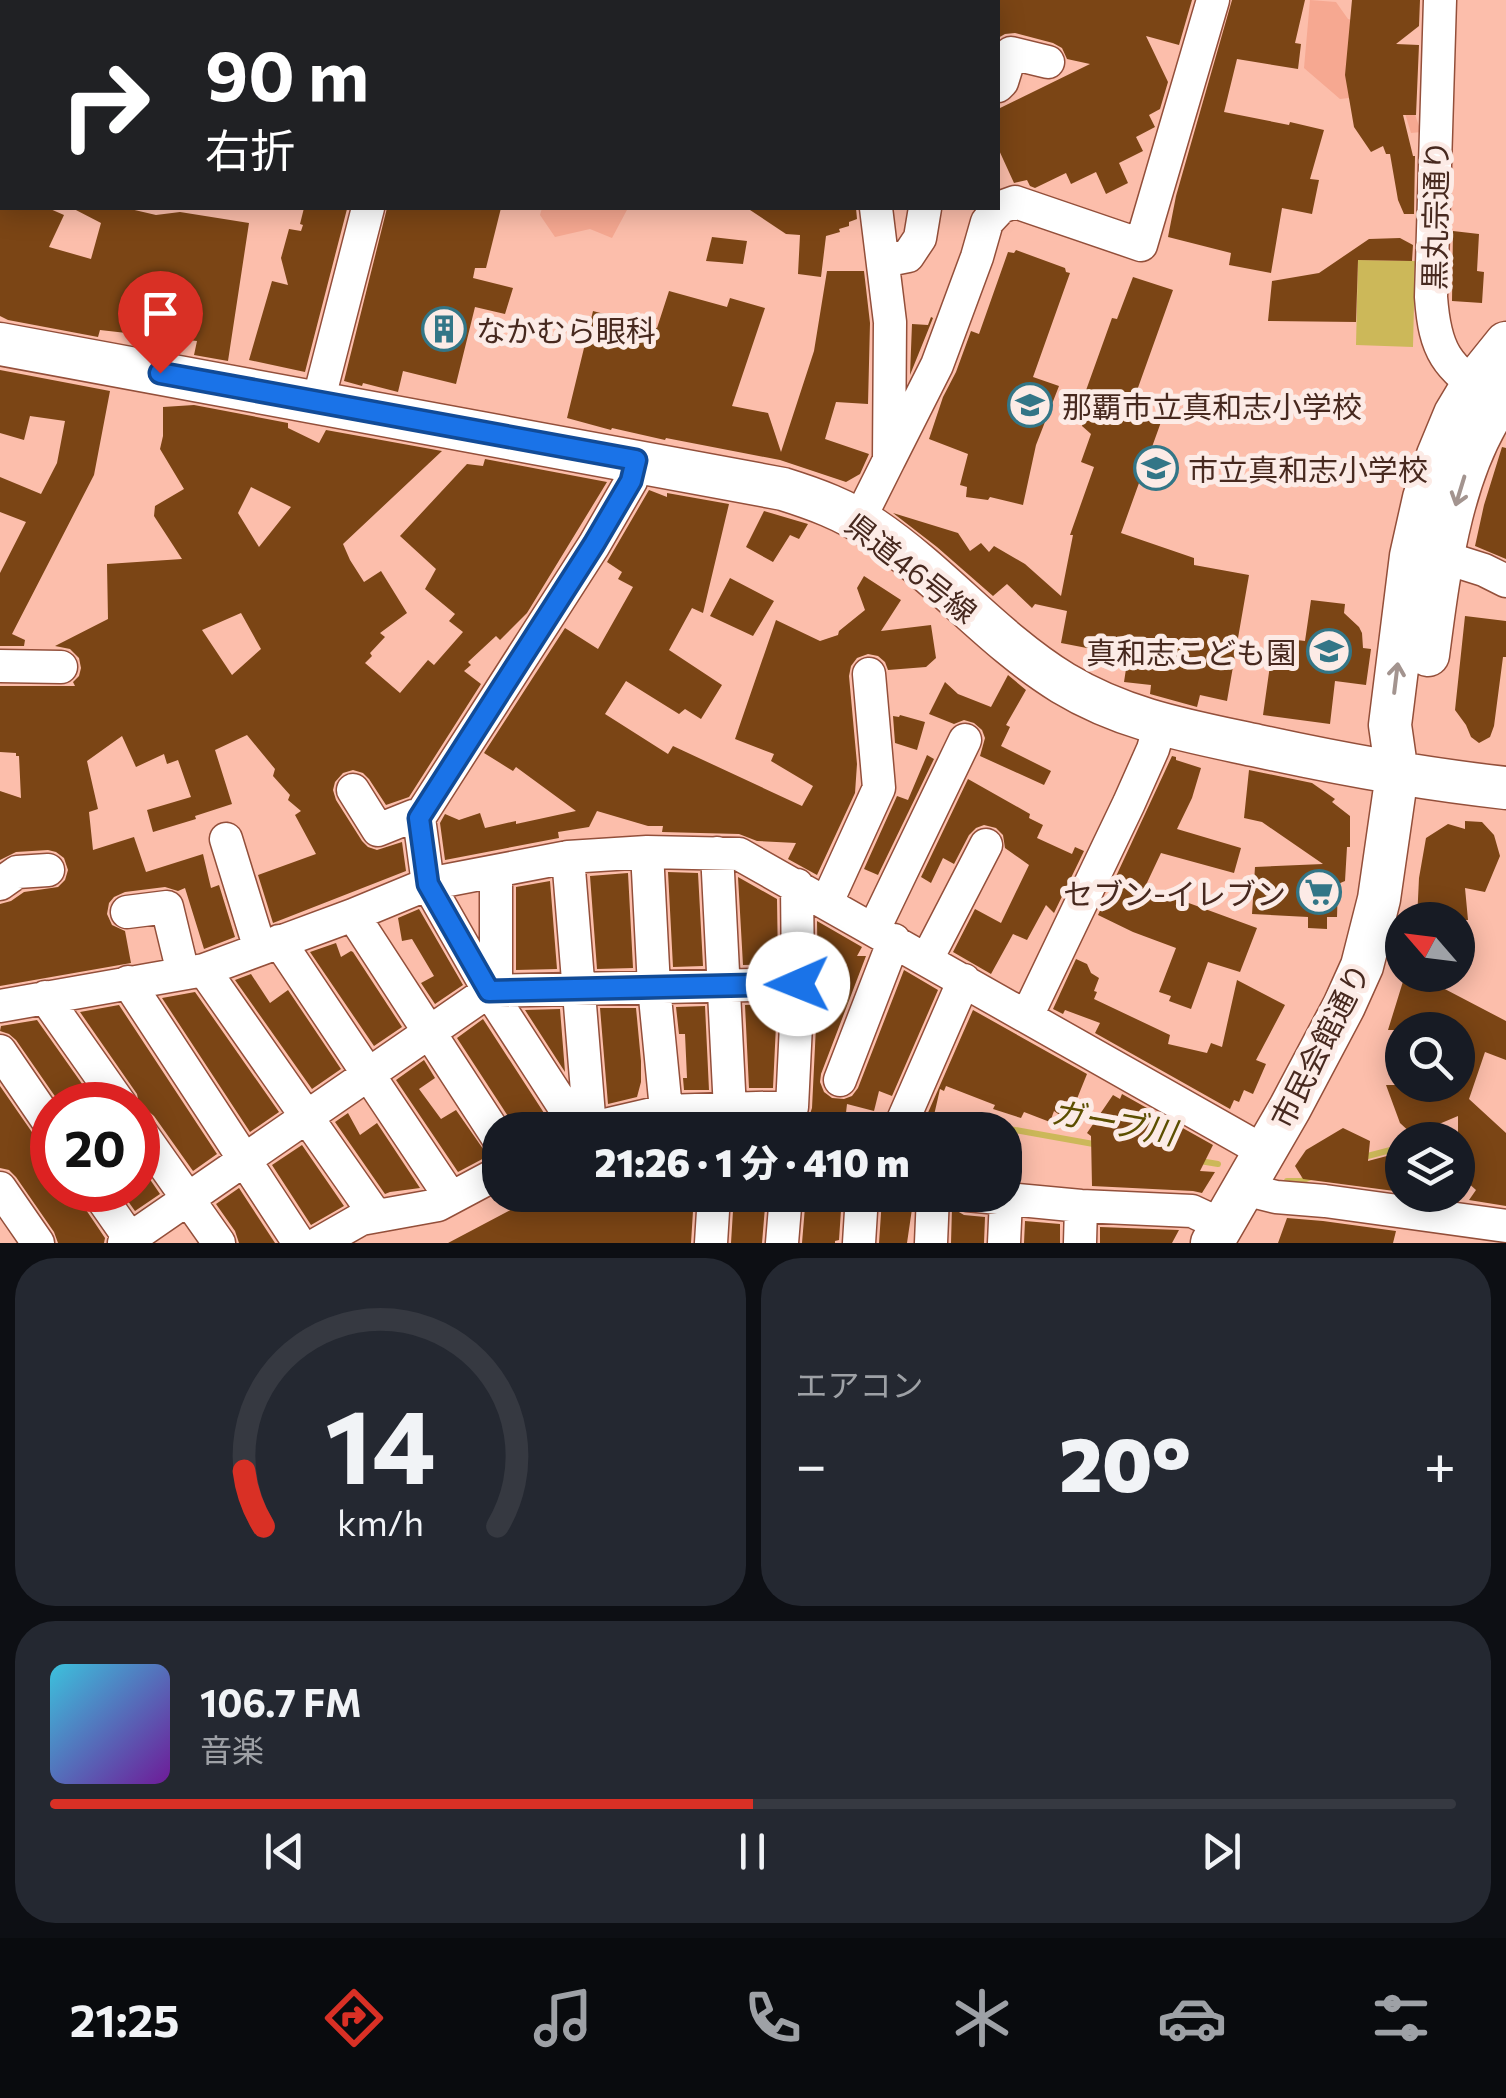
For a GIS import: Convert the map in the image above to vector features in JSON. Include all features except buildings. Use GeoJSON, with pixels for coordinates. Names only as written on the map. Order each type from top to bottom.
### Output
{"type":"FeatureCollection","features":[{"type":"Feature","properties":{"kind":"main road","name":"県道46号線"},"geometry":{"type":"LineString","coordinates":[[0,344],[783,489],[818,500],[859,520],[887,539],[1036,666],[1111,708],[1160,725],[1398,774],[1506,788]]}},
{"type":"Feature","properties":{"kind":"main road"},"geometry":{"type":"LineString","coordinates":[[1398,774],[1420,729],[1443,558],[1506,344]]}},
{"type":"Feature","properties":{"kind":"main road"},"geometry":{"type":"LineString","coordinates":[[1398,774],[1390,724],[1411,556],[1424,498],[1455,414],[1493,393]]}},
{"type":"Feature","properties":{"kind":"main road","name":"市民会館通り"},"geometry":{"type":"LineString","coordinates":[[1226,1219],[1344,1006],[1362,966],[1379,899],[1398,774]]}},
{"type":"Feature","properties":{"kind":"street","name":"黒丸宗通り"},"geometry":{"type":"LineString","coordinates":[[1440,0],[1433,324],[1448,362],[1493,393]]}},
{"type":"Feature","properties":{"kind":"street"},"geometry":{"type":"LineString","coordinates":[[1000,208],[1015,202],[1141,245],[1208,1]]}},
{"type":"Feature","properties":{"kind":"street"},"geometry":{"type":"LineString","coordinates":[[1000,84],[1004,51],[1048,62]]}},
{"type":"Feature","properties":{"kind":"street"},"geometry":{"type":"LineString","coordinates":[[318,402],[367,210]]}},
{"type":"Feature","properties":{"kind":"street"},"geometry":{"type":"LineString","coordinates":[[876,210],[890,322],[889,460]]}},
{"type":"Feature","properties":{"kind":"street"},"geometry":{"type":"LineString","coordinates":[[883,261],[908,256],[920,238],[925,210]]}},
{"type":"Feature","properties":{"kind":"street"},"geometry":{"type":"LineString","coordinates":[[859,520],[937,364],[987,222],[998,210]]}},
{"type":"Feature","properties":{"kind":"street"},"geometry":{"type":"LineString","coordinates":[[573,1112],[428,884],[419,818],[594,544],[631,481],[636,460]]}},
{"type":"Feature","properties":{"kind":"street"},"geometry":{"type":"LineString","coordinates":[[1443,558],[1506,581]]}},
{"type":"Feature","properties":{"kind":"street"},"geometry":{"type":"LineString","coordinates":[[0,666],[60,667]]}},
{"type":"Feature","properties":{"kind":"street"},"geometry":{"type":"LineString","coordinates":[[827,902],[880,788],[869,674]]}},
{"type":"Feature","properties":{"kind":"street"},"geometry":{"type":"LineString","coordinates":[[1026,1016],[1128,804],[1160,725]]}},
{"type":"Feature","properties":{"kind":"street"},"geometry":{"type":"LineString","coordinates":[[840,1080],[884,935],[965,740]]}},
{"type":"Feature","properties":{"kind":"street"},"geometry":{"type":"LineString","coordinates":[[353,790],[378,830],[413,816],[419,818]]}},
{"type":"Feature","properties":{"kind":"street"},"geometry":{"type":"LineString","coordinates":[[226,838],[270,944],[368,1074],[451,1198]]}},
{"type":"Feature","properties":{"kind":"street"},"geometry":{"type":"LineString","coordinates":[[927,960],[986,845]]}},
{"type":"Feature","properties":{"kind":"street"},"geometry":{"type":"LineString","coordinates":[[0,1006],[194,972],[428,884],[568,856],[647,852],[739,854],[1265,1152]]}},
{"type":"Feature","properties":{"kind":"street"},"geometry":{"type":"LineString","coordinates":[[647,852],[665,1112]]}},
{"type":"Feature","properties":{"kind":"street"},"geometry":{"type":"LineString","coordinates":[[718,853],[730,1110]]}},
{"type":"Feature","properties":{"kind":"street"},"geometry":{"type":"LineString","coordinates":[[568,856],[579,988],[583,1112]]}},
{"type":"Feature","properties":{"kind":"street"},"geometry":{"type":"LineString","coordinates":[[0,884],[17,872],[48,870]]}},
{"type":"Feature","properties":{"kind":"street"},"geometry":{"type":"LineString","coordinates":[[493,991],[496,871]]}},
{"type":"Feature","properties":{"kind":"street"},"geometry":{"type":"LineString","coordinates":[[718,1112],[792,1107],[798,984],[797,885]]}},
{"type":"Feature","properties":{"kind":"street"},"geometry":{"type":"LineString","coordinates":[[127,912],[167,907],[194,972],[306,1117],[376,1216]]}},
{"type":"Feature","properties":{"kind":"street"},"geometry":{"type":"LineString","coordinates":[[353,915],[482,1114]]}},
{"type":"Feature","properties":{"kind":"street"},"geometry":{"type":"LineString","coordinates":[[906,1112],[964,980]]}},
{"type":"Feature","properties":{"kind":"street"},"geometry":{"type":"LineString","coordinates":[[128,982],[299,1243]]}},
{"type":"Feature","properties":{"kind":"street"},"geometry":{"type":"LineString","coordinates":[[110,1212],[129,1242],[428,1032],[493,991],[798,984]]}},
{"type":"Feature","properties":{"kind":"street"},"geometry":{"type":"LineString","coordinates":[[45,997],[105,1082]]}},
{"type":"Feature","properties":{"kind":"street"},"geometry":{"type":"LineString","coordinates":[[0,1051],[30,1095]]}},
{"type":"Feature","properties":{"kind":"street"},"geometry":{"type":"LineString","coordinates":[[160,1159],[219,1243]]}},
{"type":"Feature","properties":{"kind":"street"},"geometry":{"type":"LineString","coordinates":[[319,1243],[361,1219],[438,1205],[482,1182]]}},
{"type":"Feature","properties":{"kind":"street"},"geometry":{"type":"LineString","coordinates":[[0,1188],[38,1243]]}},
{"type":"Feature","properties":{"kind":"street"},"geometry":{"type":"LineString","coordinates":[[1022,1200],[1192,1211],[1226,1219],[1276,1197],[1506,1226]]}},
{"type":"Feature","properties":{"kind":"street"},"geometry":{"type":"LineString","coordinates":[[1080,1243],[1081,1206]]}},
{"type":"Feature","properties":{"kind":"street"},"geometry":{"type":"LineString","coordinates":[[711,1243],[713,1212]]}},
{"type":"Feature","properties":{"kind":"street"},"geometry":{"type":"LineString","coordinates":[[782,1243],[785,1212]]}},
{"type":"Feature","properties":{"kind":"street"},"geometry":{"type":"LineString","coordinates":[[859,1243],[861,1212]]}},
{"type":"Feature","properties":{"kind":"street"},"geometry":{"type":"LineString","coordinates":[[931,1243],[932,1212]]}},
{"type":"Feature","properties":{"kind":"street"},"geometry":{"type":"LineString","coordinates":[[1004,1243],[1005,1212]]}},
{"type":"Feature","properties":{"kind":"shaded area"},"geometry":{"type":"Polygon","coordinates":[[[1310,0],[1336,2],[1348,19],[1372,25],[1397,61],[1421,132],[1411,133],[1404,110],[1376,95],[1340,99],[1304,68],[1310,0]]]}},
{"type":"Feature","properties":{"kind":"shaded area"},"geometry":{"type":"Polygon","coordinates":[[[541,210],[627,210],[612,238],[590,229],[555,237],[540,215],[541,210]]]}},
{"type":"Feature","properties":{"kind":"shaded area"},"geometry":{"type":"Polygon","coordinates":[[[1358,260],[1415,261],[1413,347],[1356,345],[1358,260]]]}},
{"type":"Feature","properties":{"kind":"waterway","name":"ガーブ川"},"geometry":{"type":"LineString","coordinates":[[1022,1131],[1099,1145]]}},
{"type":"Feature","properties":{"kind":"waterway","name":"ガーブ川"},"geometry":{"type":"LineString","coordinates":[[1360,1158],[1385,1151]]}},
{"type":"Feature","properties":{"kind":"waterway","name":"ガーブ川"},"geometry":{"type":"LineString","coordinates":[[1200,1161],[1218,1164]]}},
{"type":"Feature","properties":{"kind":"waterway","name":"ガーブ川"},"geometry":{"type":"LineString","coordinates":[[1287,1181],[1311,1177]]}},
{"type":"Feature","properties":{"kind":"place","name":"なかむら眼科"},"geometry":{"type":"Point","coordinates":[444,329]}},
{"type":"Feature","properties":{"kind":"place","name":"那覇市立真和志小学校"},"geometry":{"type":"Point","coordinates":[1030,405]}},
{"type":"Feature","properties":{"kind":"place","name":"市立真和志小学校"},"geometry":{"type":"Point","coordinates":[1156,468]}},
{"type":"Feature","properties":{"kind":"place","name":"真和志こども園"},"geometry":{"type":"Point","coordinates":[1329,651]}},
{"type":"Feature","properties":{"kind":"place","name":"セブン-イレブン"},"geometry":{"type":"Point","coordinates":[1319,892]}},
{"type":"Feature","properties":{"kind":"route"},"geometry":{"type":"LineString","coordinates":[[160,373],[636,460],[631,481],[594,544],[419,818],[428,884],[489,991],[798,984]]}}]}
